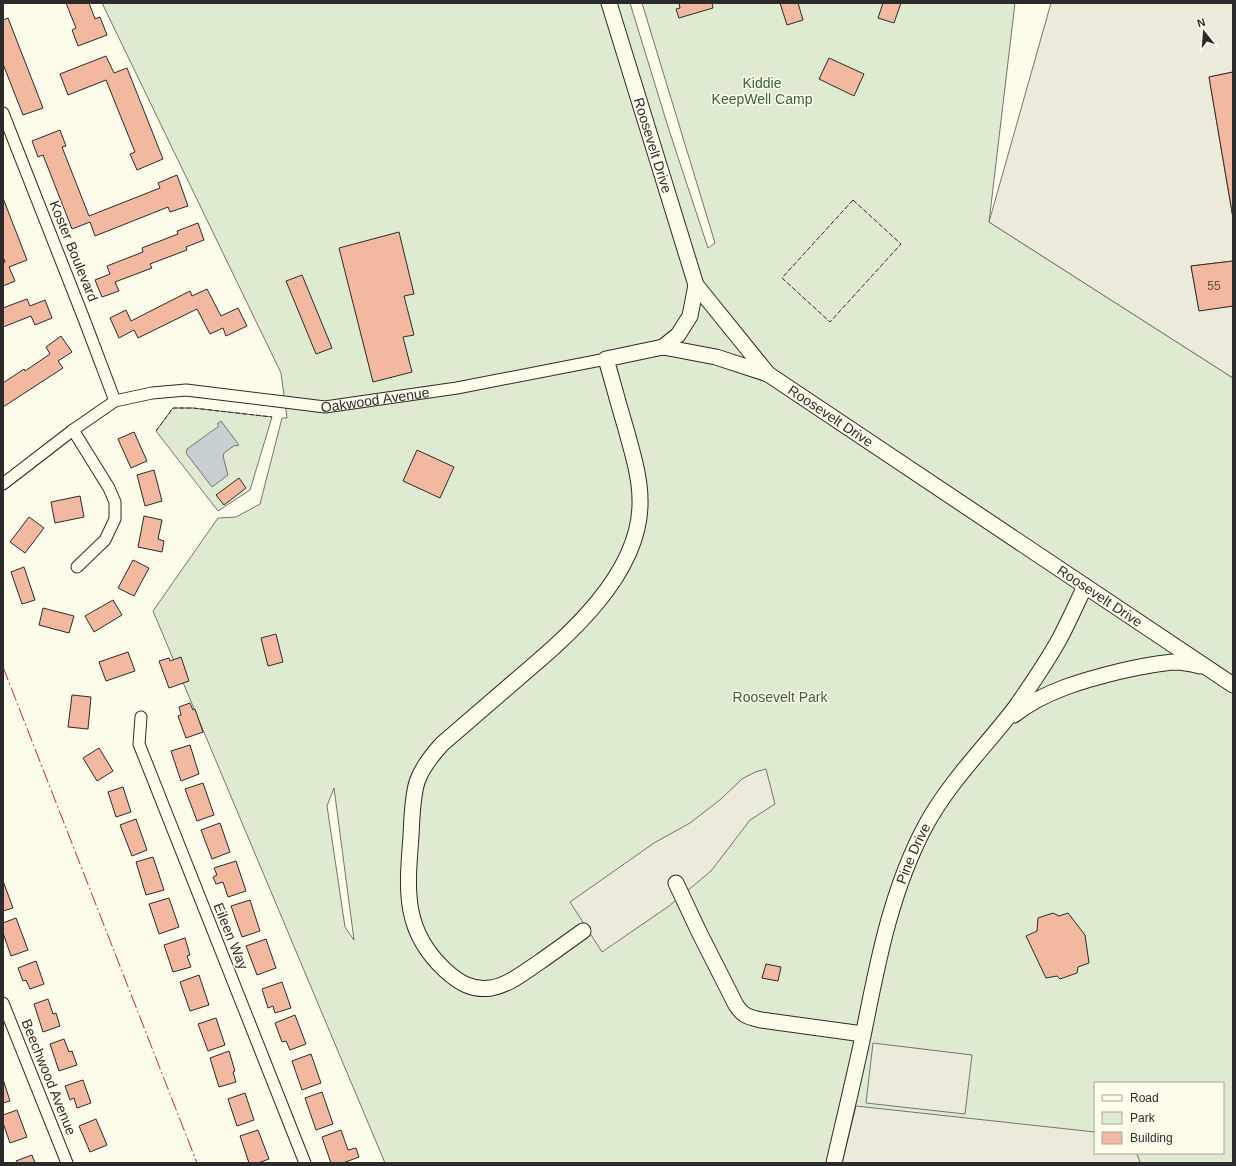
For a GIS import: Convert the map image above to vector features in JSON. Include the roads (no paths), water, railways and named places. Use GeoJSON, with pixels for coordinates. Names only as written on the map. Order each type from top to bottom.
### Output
{"type":"FeatureCollection","features":[{"type":"Feature","properties":{"kind":"street","name":"Roosevelt Drive"},"geometry":{"type":"LineString","coordinates":[[609,3],[696,285],[768,374],[1233,685]]}},
{"type":"Feature","properties":{"kind":"street","name":"Koster Boulevard"},"geometry":{"type":"LineString","coordinates":[[3,113],[115,401]]}},
{"type":"Feature","properties":{"kind":"street"},"geometry":{"type":"LineString","coordinates":[[663,347],[678,335],[690,316],[696,285]]}},
{"type":"Feature","properties":{"kind":"street","name":"Oakwood Avenue"},"geometry":{"type":"LineString","coordinates":[[3,484],[73,430],[115,401],[152,393],[186,390],[325,407],[458,388],[663,347],[716,357],[768,374]]}},
{"type":"Feature","properties":{"kind":"street"},"geometry":{"type":"LineString","coordinates":[[583,931],[522,974],[502,985],[491,988],[477,989],[453,978],[427,951],[418,934],[412,916],[409,897],[408,873],[413,802],[417,782],[428,761],[442,744],[558,644],[585,616],[606,591],[634,542],[639,523],[640,500],[638,477],[606,359]]}},
{"type":"Feature","properties":{"kind":"street"},"geometry":{"type":"LineString","coordinates":[[73,430],[109,488],[115,502],[115,519],[105,540],[77,567]]}},
{"type":"Feature","properties":{"kind":"street","name":"Pine Drive"},"geometry":{"type":"LineString","coordinates":[[834,1163],[880,953],[904,875],[915,848],[927,823],[958,775],[1030,687],[1061,636],[1085,586]]}},
{"type":"Feature","properties":{"kind":"street"},"geometry":{"type":"LineString","coordinates":[[998,728],[1023,708],[1039,699],[1083,682],[1133,668],[1175,662],[1188,663],[1207,669]]}},
{"type":"Feature","properties":{"kind":"street","name":"Eileen Way"},"geometry":{"type":"LineString","coordinates":[[141,718],[139,744],[305,1163]]}},
{"type":"Feature","properties":{"kind":"street"},"geometry":{"type":"LineString","coordinates":[[676,883],[740,1013],[761,1020],[863,1034]]}},
{"type":"Feature","properties":{"kind":"street","name":"Beechwood Avenue"},"geometry":{"type":"LineString","coordinates":[[3,1003],[67,1163]]}},
{"type":"Feature","properties":{"kind":"park label","name":"Kiddie KeepWell Camp"},"geometry":{"type":"Point","coordinates":[762,92]}},
{"type":"Feature","properties":{"kind":"park label","name":"Roosevelt Park"},"geometry":{"type":"Point","coordinates":[780,697]}}]}
